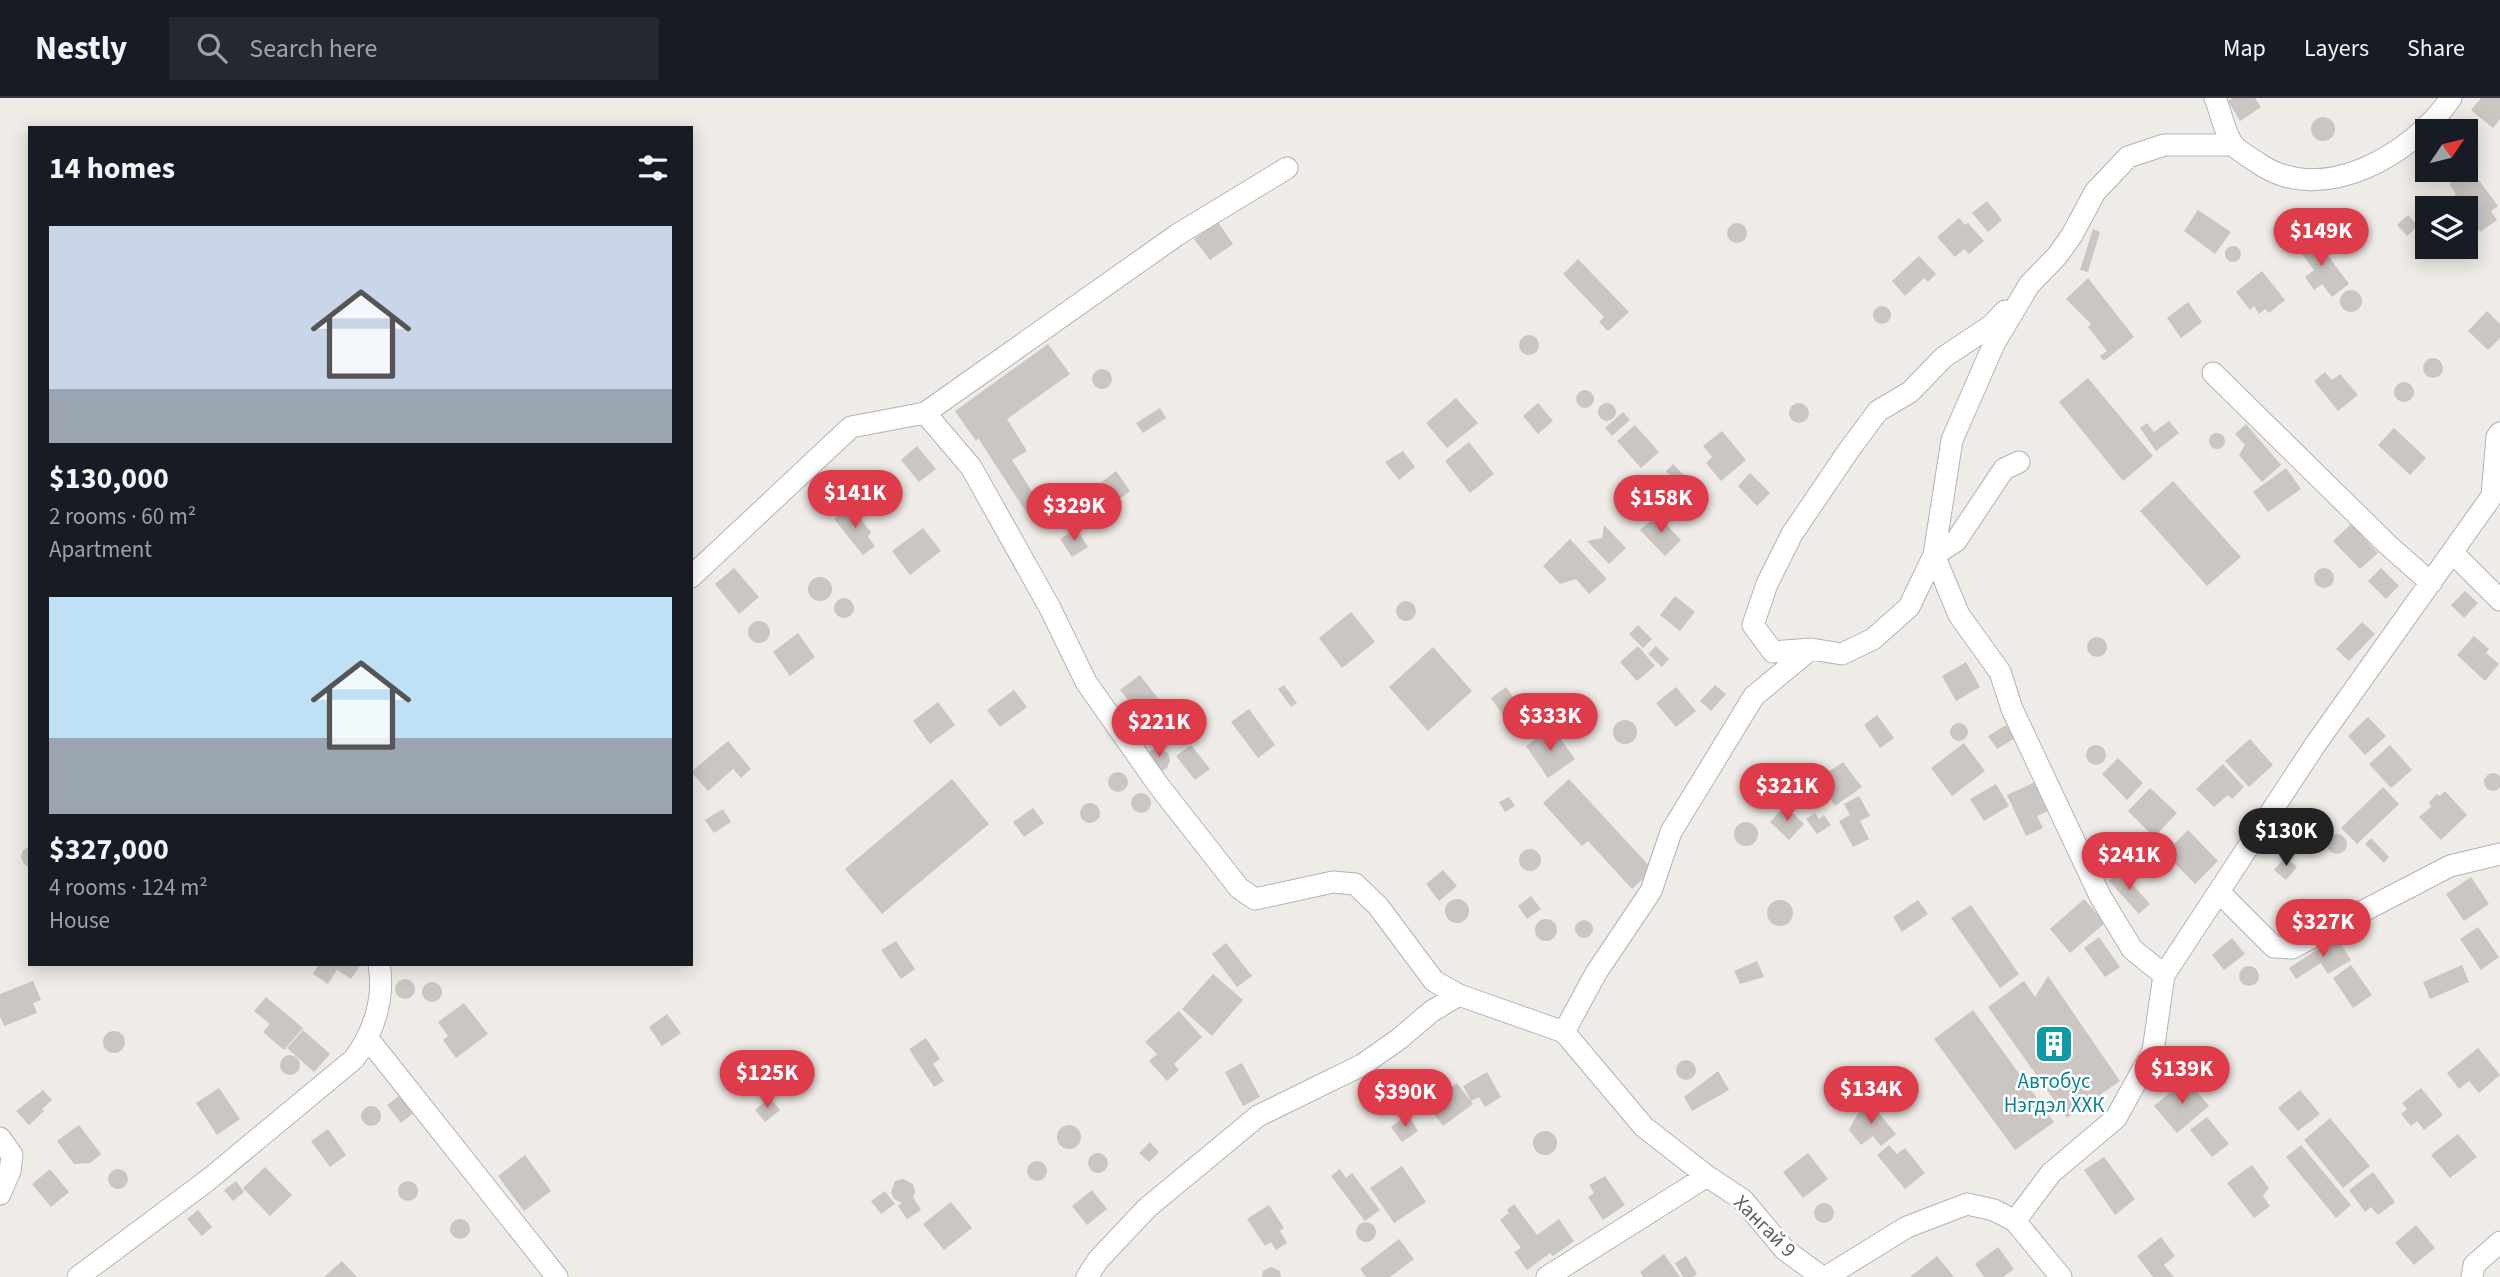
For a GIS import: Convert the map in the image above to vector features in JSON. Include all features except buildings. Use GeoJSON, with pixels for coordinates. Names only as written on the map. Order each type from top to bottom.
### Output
{"type":"FeatureCollection","features":[{"type":"Feature","properties":{"kind":"street"},"geometry":{"type":"LineString","coordinates":[[2215,98],[2232,145],[2266,169],[2295,178],[2326,181],[2387,159],[2422,132],[2451,98]]}},
{"type":"Feature","properties":{"kind":"street"},"geometry":{"type":"LineString","coordinates":[[2029,285],[1994,344],[1952,440],[1934,555],[1909,607],[1873,639],[1842,654],[1811,649],[1773,652],[1753,625],[1767,584],[1792,534],[1878,411],[1910,392],[1944,357],[1992,325],[2029,285],[2057,256],[2073,235],[2095,192],[2128,157],[2164,145],[2232,145]]}},
{"type":"Feature","properties":{"kind":"street"},"geometry":{"type":"LineString","coordinates":[[693,575],[851,427],[925,413],[1177,235],[1287,168]]}},
{"type":"Feature","properties":{"kind":"street"},"geometry":{"type":"LineString","coordinates":[[2213,373],[2388,545],[2431,583]]}},
{"type":"Feature","properties":{"kind":"street"},"geometry":{"type":"LineString","coordinates":[[925,413],[971,467],[1044,596],[1086,682],[1159,786],[1239,888],[1255,899],[1333,882],[1355,884],[1378,906],[1434,981],[1459,995],[1564,1032],[1596,973],[1651,891],[1671,832],[1754,696],[1811,649]]}},
{"type":"Feature","properties":{"kind":"street"},"geometry":{"type":"LineString","coordinates":[[2015,1221],[2051,1172],[2116,1118],[2153,1051],[2164,975],[2315,745],[2492,496],[2497,437],[2500,433]]}},
{"type":"Feature","properties":{"kind":"street"},"geometry":{"type":"LineString","coordinates":[[1934,555],[1956,541],[2004,469],[2019,462]]}},
{"type":"Feature","properties":{"kind":"street"},"geometry":{"type":"LineString","coordinates":[[2452,552],[2500,600]]}},
{"type":"Feature","properties":{"kind":"street"},"geometry":{"type":"LineString","coordinates":[[1934,555],[1959,615],[2000,672],[2012,709],[2100,896],[2132,949],[2164,975]]}},
{"type":"Feature","properties":{"kind":"street"},"geometry":{"type":"LineString","coordinates":[[2219,892],[2274,947],[2292,948],[2450,866],[2500,854]]}},
{"type":"Feature","properties":{"kind":"street"},"geometry":{"type":"LineString","coordinates":[[78,1277],[208,1180],[354,1059],[369,1040],[376,1015],[382,981],[379,966]]}},
{"type":"Feature","properties":{"kind":"street"},"geometry":{"type":"LineString","coordinates":[[1087,1277],[1098,1259],[1147,1208],[1258,1116],[1362,1065],[1432,1011],[1459,995]]}},
{"type":"Feature","properties":{"kind":"street","name":"Хангай 9"},"geometry":{"type":"LineString","coordinates":[[1564,1032],[1644,1127],[1742,1200],[1785,1250],[1824,1277],[1907,1227],[1967,1204],[1994,1210],[2015,1221],[2061,1277]]}},
{"type":"Feature","properties":{"kind":"street"},"geometry":{"type":"LineString","coordinates":[[369,1040],[557,1277]]}},
{"type":"Feature","properties":{"kind":"street"},"geometry":{"type":"LineString","coordinates":[[0,1138],[12,1155],[10,1171],[0,1194]]}},
{"type":"Feature","properties":{"kind":"street"},"geometry":{"type":"LineString","coordinates":[[1548,1277],[1707,1176]]}},
{"type":"Feature","properties":{"kind":"street"},"geometry":{"type":"LineString","coordinates":[[2472,1277],[2474,1265],[2500,1242]]}},
{"type":"Feature","properties":{"kind":"place","name":"Автобус Нэгдэл ХХК"},"geometry":{"type":"Point","coordinates":[2054,1044]}}]}
